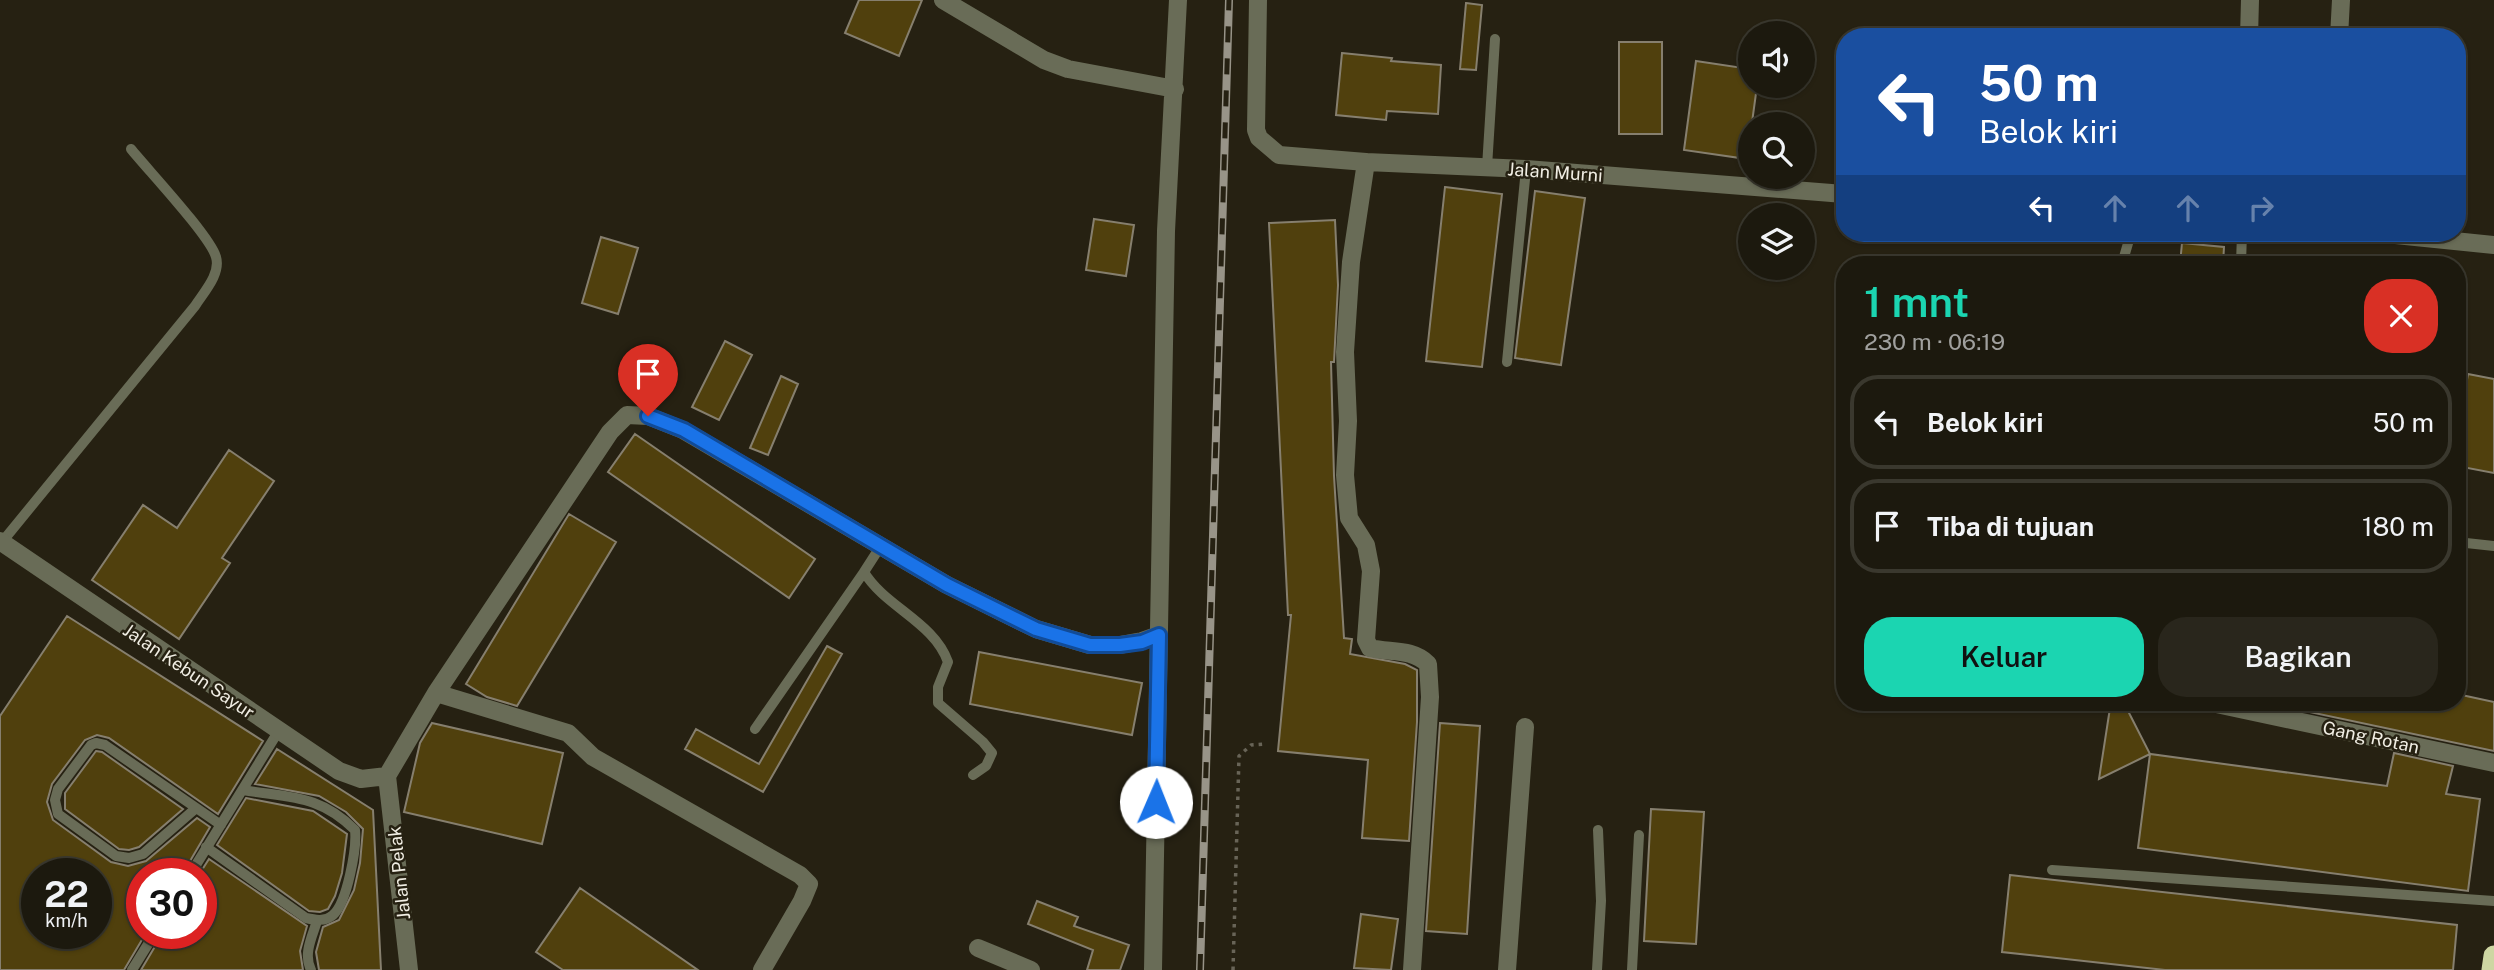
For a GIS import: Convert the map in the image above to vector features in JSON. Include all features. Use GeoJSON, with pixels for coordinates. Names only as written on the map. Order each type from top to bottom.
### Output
{"type":"FeatureCollection","features":[{"type":"Feature","properties":{"kind":"street"},"geometry":{"type":"LineString","coordinates":[[943,0],[1045,60],[1068,69],[1175,89]]}},
{"type":"Feature","properties":{"kind":"street"},"geometry":{"type":"LineString","coordinates":[[1153,970],[1166,231],[1178,0]]}},
{"type":"Feature","properties":{"kind":"street","name":"Jalan Murni"},"geometry":{"type":"LineString","coordinates":[[1258,0],[1256,130],[1279,155],[1526,169],[1836,193]]}},
{"type":"Feature","properties":{"kind":"street"},"geometry":{"type":"LineString","coordinates":[[2249,28],[2250,0]]}},
{"type":"Feature","properties":{"kind":"street"},"geometry":{"type":"LineString","coordinates":[[2339,28],[2341,0]]}},
{"type":"Feature","properties":{"kind":"street"},"geometry":{"type":"LineString","coordinates":[[1366,162],[1351,262],[1345,352],[1348,421],[1345,498],[1349,518],[1366,545],[1371,571],[1366,640],[1370,648],[1411,653],[1428,664],[1430,697],[1412,970]]}},
{"type":"Feature","properties":{"kind":"street"},"geometry":{"type":"LineString","coordinates":[[2464,242],[2494,245]]}},
{"type":"Feature","properties":{"kind":"street"},"geometry":{"type":"LineString","coordinates":[[387,776],[436,694],[610,432],[627,415],[648,416],[684,430],[947,585],[1036,629],[1090,645],[1142,642],[1159,635]]}},
{"type":"Feature","properties":{"kind":"street","name":"Jalan Kebun Sayur"},"geometry":{"type":"LineString","coordinates":[[1,542],[339,771],[361,779],[387,776]]}},
{"type":"Feature","properties":{"kind":"street"},"geometry":{"type":"LineString","coordinates":[[436,694],[568,733],[593,757],[800,875],[808,884],[802,901],[762,970]]}},
{"type":"Feature","properties":{"kind":"street","name":"Gang Rotan"},"geometry":{"type":"LineString","coordinates":[[2249,711],[2494,763]]}},
{"type":"Feature","properties":{"kind":"street"},"geometry":{"type":"LineString","coordinates":[[1507,970],[1525,727]]}},
{"type":"Feature","properties":{"kind":"street","name":"Jalan Pelak"},"geometry":{"type":"LineString","coordinates":[[387,776],[409,970]]}},
{"type":"Feature","properties":{"kind":"street"},"geometry":{"type":"LineString","coordinates":[[978,948],[1031,970]]}},
{"type":"Feature","properties":{"kind":"lane"},"geometry":{"type":"LineString","coordinates":[[1487,167],[1495,39]]}},
{"type":"Feature","properties":{"kind":"lane"},"geometry":{"type":"LineString","coordinates":[[1,542],[195,306],[215,275],[216,257],[205,240],[131,149]]}},
{"type":"Feature","properties":{"kind":"lane"},"geometry":{"type":"LineString","coordinates":[[1507,362],[1526,169]]}},
{"type":"Feature","properties":{"kind":"lane"},"geometry":{"type":"LineString","coordinates":[[2466,543],[2494,546]]}},
{"type":"Feature","properties":{"kind":"lane"},"geometry":{"type":"LineString","coordinates":[[755,729],[881,544]]}},
{"type":"Feature","properties":{"kind":"lane"},"geometry":{"type":"LineString","coordinates":[[863,572],[878,593],[915,621],[945,653],[948,662],[938,687],[938,703],[992,753],[986,766],[972,775]]}},
{"type":"Feature","properties":{"kind":"lane"},"geometry":{"type":"LineString","coordinates":[[200,858],[278,732]]}},
{"type":"Feature","properties":{"kind":"lane"},"geometry":{"type":"LineString","coordinates":[[195,809],[143,854],[129,858],[116,856],[58,814],[55,800],[58,789],[90,745],[96,743],[105,745],[221,825]]}},
{"type":"Feature","properties":{"kind":"lane"},"geometry":{"type":"LineString","coordinates":[[206,848],[306,918],[317,921],[333,915],[343,899],[356,845],[355,830],[330,809],[314,801],[243,790]]}},
{"type":"Feature","properties":{"kind":"lane"},"geometry":{"type":"LineString","coordinates":[[1597,970],[1601,901],[1598,830]]}},
{"type":"Feature","properties":{"kind":"lane"},"geometry":{"type":"LineString","coordinates":[[1632,970],[1639,835]]}},
{"type":"Feature","properties":{"kind":"lane"},"geometry":{"type":"LineString","coordinates":[[2052,870],[2494,901]]}},
{"type":"Feature","properties":{"kind":"lane"},"geometry":{"type":"LineString","coordinates":[[311,970],[307,961],[308,951],[317,921]]}},
{"type":"Feature","properties":{"kind":"lane"},"geometry":{"type":"LineString","coordinates":[[132,970],[145,949]]}},
{"type":"Feature","properties":{"kind":"path"},"geometry":{"type":"LineString","coordinates":[[1233,970],[1239,756],[1251,745],[1264,744]]}},
{"type":"Feature","properties":{"kind":"building"},"geometry":{"type":"Polygon","coordinates":[[[859,0],[922,0],[899,56],[845,33],[859,0]]]}},
{"type":"Feature","properties":{"kind":"building"},"geometry":{"type":"Polygon","coordinates":[[[1466,3],[1482,5],[1476,70],[1460,69],[1466,3]]]}},
{"type":"Feature","properties":{"kind":"building"},"geometry":{"type":"Polygon","coordinates":[[[1619,42],[1662,42],[1662,134],[1619,134],[1619,42]]]}},
{"type":"Feature","properties":{"kind":"building"},"geometry":{"type":"Polygon","coordinates":[[[1342,53],[1441,65],[1438,114],[1387,111],[1386,120],[1336,115],[1342,53]]]}},
{"type":"Feature","properties":{"kind":"building"},"geometry":{"type":"Polygon","coordinates":[[[1696,61],[1738,67],[1738,98],[1755,98],[1753,112],[1738,112],[1738,158],[1684,150],[1696,61]]]}},
{"type":"Feature","properties":{"kind":"building"},"geometry":{"type":"Polygon","coordinates":[[[1445,187],[1502,194],[1482,367],[1426,361],[1445,187]]]}},
{"type":"Feature","properties":{"kind":"building"},"geometry":{"type":"Polygon","coordinates":[[[1535,191],[1585,198],[1561,365],[1515,358],[1535,191]]]}},
{"type":"Feature","properties":{"kind":"building"},"geometry":{"type":"Polygon","coordinates":[[[1094,219],[1134,225],[1126,276],[1086,270],[1094,219]]]}},
{"type":"Feature","properties":{"kind":"building"},"geometry":{"type":"Polygon","coordinates":[[[1335,220],[1338,285],[1334,362],[1331,362],[1334,476],[1344,638],[1352,639],[1350,654],[1405,664],[1417,670],[1417,722],[1409,841],[1362,838],[1368,760],[1278,751],[1291,615],[1288,615],[1269,223],[1335,220]]]}},
{"type":"Feature","properties":{"kind":"building"},"geometry":{"type":"Polygon","coordinates":[[[601,237],[638,248],[618,314],[582,303],[601,237]]]}},
{"type":"Feature","properties":{"kind":"building"},"geometry":{"type":"Polygon","coordinates":[[[2182,243],[2224,247],[2223,256],[2181,256],[2182,243]]]}},
{"type":"Feature","properties":{"kind":"building"},"geometry":{"type":"Polygon","coordinates":[[[725,341],[752,355],[719,420],[692,407],[725,341]]]}},
{"type":"Feature","properties":{"kind":"building"},"geometry":{"type":"Polygon","coordinates":[[[2468,374],[2494,379],[2494,473],[2466,468],[2468,374]]]}},
{"type":"Feature","properties":{"kind":"building"},"geometry":{"type":"Polygon","coordinates":[[[781,376],[798,384],[768,455],[750,448],[781,376]]]}},
{"type":"Feature","properties":{"kind":"building"},"geometry":{"type":"Polygon","coordinates":[[[635,434],[815,559],[789,598],[608,472],[635,434]]]}},
{"type":"Feature","properties":{"kind":"building"},"geometry":{"type":"Polygon","coordinates":[[[229,450],[274,481],[222,558],[230,563],[179,639],[92,580],[143,505],[177,528],[229,450]]]}},
{"type":"Feature","properties":{"kind":"building"},"geometry":{"type":"Polygon","coordinates":[[[569,514],[616,542],[517,706],[487,697],[466,684],[569,514]]]}},
{"type":"Feature","properties":{"kind":"building"},"geometry":{"type":"Polygon","coordinates":[[[67,616],[263,741],[218,814],[109,738],[97,735],[85,740],[52,784],[47,802],[53,820],[105,858],[21,858],[21,949],[112,949],[112,862],[126,866],[126,949],[136,949],[124,970],[0,970],[0,716],[67,616]]]}},
{"type":"Feature","properties":{"kind":"building"},"geometry":{"type":"Polygon","coordinates":[[[827,646],[842,654],[763,792],[685,749],[696,729],[759,764],[827,646]]]}},
{"type":"Feature","properties":{"kind":"building"},"geometry":{"type":"Polygon","coordinates":[[[979,652],[1142,683],[1132,735],[970,704],[979,652]]]}},
{"type":"Feature","properties":{"kind":"building"},"geometry":{"type":"Polygon","coordinates":[[[2466,696],[2494,702],[2494,751],[2305,711],[2466,711],[2466,696]]]}},
{"type":"Feature","properties":{"kind":"building"},"geometry":{"type":"Polygon","coordinates":[[[2110,711],[2128,711],[2150,754],[2099,779],[2110,711]]]}},
{"type":"Feature","properties":{"kind":"building"},"geometry":{"type":"Polygon","coordinates":[[[432,723],[563,753],[542,844],[404,812],[420,743],[432,723]]]}},
{"type":"Feature","properties":{"kind":"building"},"geometry":{"type":"Polygon","coordinates":[[[1440,723],[1480,726],[1467,934],[1426,931],[1440,723]]]}},
{"type":"Feature","properties":{"kind":"building"},"geometry":{"type":"Polygon","coordinates":[[[277,749],[373,810],[381,970],[319,970],[316,952],[323,927],[339,920],[354,890],[363,829],[346,812],[319,796],[255,784],[277,749]]]}},
{"type":"Feature","properties":{"kind":"building"},"geometry":{"type":"Polygon","coordinates":[[[96,751],[102,752],[183,809],[139,847],[119,849],[65,809],[65,793],[96,751]]]}},
{"type":"Feature","properties":{"kind":"building"},"geometry":{"type":"Polygon","coordinates":[[[2394,753],[2453,766],[2446,794],[2480,799],[2468,891],[2138,848],[2150,754],[2387,786],[2394,753]]]}},
{"type":"Feature","properties":{"kind":"building"},"geometry":{"type":"Polygon","coordinates":[[[246,798],[313,811],[347,834],[342,873],[328,909],[320,912],[309,911],[217,845],[246,798]]]}},
{"type":"Feature","properties":{"kind":"building"},"geometry":{"type":"Polygon","coordinates":[[[1651,809],[1704,812],[1696,944],[1644,941],[1651,809]]]}},
{"type":"Feature","properties":{"kind":"building"},"geometry":{"type":"Polygon","coordinates":[[[197,818],[210,827],[192,858],[150,858],[197,818]]]}},
{"type":"Feature","properties":{"kind":"building"},"geometry":{"type":"Polygon","coordinates":[[[217,864],[307,926],[300,951],[303,970],[141,970],[153,949],[217,949],[217,864]]]}},
{"type":"Feature","properties":{"kind":"building"},"geometry":{"type":"Polygon","coordinates":[[[2010,875],[2457,925],[2453,970],[2165,970],[2002,952],[2010,875]]]}},
{"type":"Feature","properties":{"kind":"building"},"geometry":{"type":"Polygon","coordinates":[[[580,888],[698,970],[563,970],[536,952],[580,888]]]}},
{"type":"Feature","properties":{"kind":"building"},"geometry":{"type":"Polygon","coordinates":[[[1037,901],[1078,917],[1074,926],[1129,945],[1120,970],[1087,970],[1093,950],[1028,924],[1037,901]]]}},
{"type":"Feature","properties":{"kind":"building"},"geometry":{"type":"Polygon","coordinates":[[[1361,914],[1398,919],[1391,970],[1354,968],[1361,914]]]}},
{"type":"Feature","properties":{"kind":"railway"},"geometry":{"type":"LineString","coordinates":[[1200,970],[1229,0]]}},
{"type":"Feature","properties":{"kind":"route"},"geometry":{"type":"LineString","coordinates":[[648,416],[684,430],[947,585],[1036,629],[1090,645],[1142,642],[1159,635],[1156,802]]}}]}
